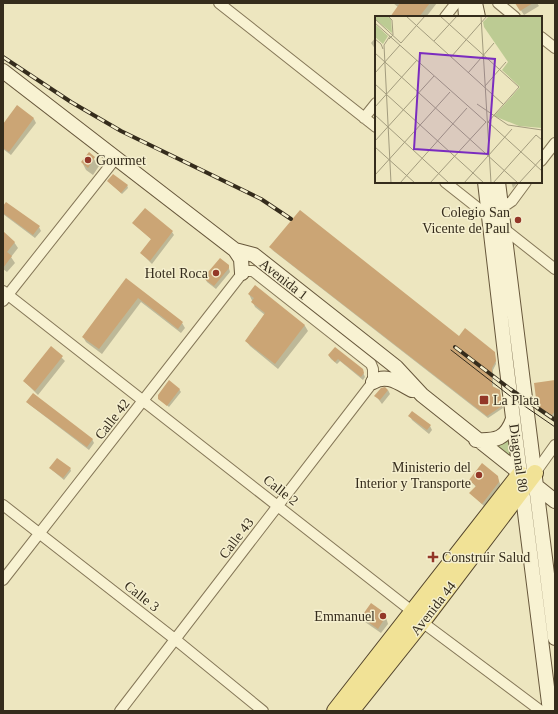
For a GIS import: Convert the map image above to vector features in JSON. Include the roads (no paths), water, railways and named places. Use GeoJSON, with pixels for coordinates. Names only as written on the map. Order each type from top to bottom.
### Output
{"type":"FeatureCollection","features":[{"type":"Feature","properties":{"kind":"main road"},"geometry":{"type":"LineString","coordinates":[[465,3],[466,16]]}},
{"type":"Feature","properties":{"kind":"main road"},"geometry":{"type":"LineString","coordinates":[[475,3],[478,16]]}},
{"type":"Feature","properties":{"kind":"main road","name":"Avenida 1"},"geometry":{"type":"LineString","coordinates":[[3,72],[235,250],[254,255],[396,367],[422,395],[476,440],[555,501]]}},
{"type":"Feature","properties":{"kind":"main road","name":"Diagonal 80"},"geometry":{"type":"LineString","coordinates":[[485,183],[513,419],[529,481],[555,638]]}},
{"type":"Feature","properties":{"kind":"main road","name":"Diagonal 80"},"geometry":{"type":"LineString","coordinates":[[498,183],[502,208],[529,481],[550,711]]}},
{"type":"Feature","properties":{"kind":"main road"},"geometry":{"type":"LineString","coordinates":[[235,250],[241,259],[242,273]]}},
{"type":"Feature","properties":{"kind":"main road"},"geometry":{"type":"LineString","coordinates":[[373,382],[380,378],[388,378],[422,395]]}},
{"type":"Feature","properties":{"kind":"main road"},"geometry":{"type":"LineString","coordinates":[[476,440],[503,437],[509,430],[513,419]]}},
{"type":"Feature","properties":{"kind":"main road","name":"Avenida 1"},"geometry":{"type":"LineString","coordinates":[[529,481],[555,489]]}},
{"type":"Feature","properties":{"kind":"main road","name":"Avenida 44"},"geometry":{"type":"LineString","coordinates":[[336,711],[418,617],[529,481]]}},
{"type":"Feature","properties":{"kind":"main road","name":"Avenida 44"},"geometry":{"type":"LineString","coordinates":[[352,711],[418,617]]}},
{"type":"Feature","properties":{"kind":"street"},"geometry":{"type":"LineString","coordinates":[[445,16],[456,3]]}},
{"type":"Feature","properties":{"kind":"street"},"geometry":{"type":"LineString","coordinates":[[498,3],[514,16]]}},
{"type":"Feature","properties":{"kind":"street"},"geometry":{"type":"LineString","coordinates":[[225,5],[375,126]]}},
{"type":"Feature","properties":{"kind":"street"},"geometry":{"type":"LineString","coordinates":[[542,38],[555,48]]}},
{"type":"Feature","properties":{"kind":"street"},"geometry":{"type":"LineString","coordinates":[[364,118],[375,105]]}},
{"type":"Feature","properties":{"kind":"street"},"geometry":{"type":"LineString","coordinates":[[542,160],[555,143]]}},
{"type":"Feature","properties":{"kind":"street"},"geometry":{"type":"LineString","coordinates":[[5,296],[116,158]]}},
{"type":"Feature","properties":{"kind":"street"},"geometry":{"type":"LineString","coordinates":[[446,183],[555,269]]}},
{"type":"Feature","properties":{"kind":"street"},"geometry":{"type":"LineString","coordinates":[[489,216],[512,200],[525,183]]}},
{"type":"Feature","properties":{"kind":"street","name":"Avenida 1"},"geometry":{"type":"LineString","coordinates":[[242,273],[247,270],[253,271],[369,362],[373,367],[373,382]]}},
{"type":"Feature","properties":{"kind":"street","name":"Calle 42"},"geometry":{"type":"LineString","coordinates":[[3,580],[144,401],[242,273]]}},
{"type":"Feature","properties":{"kind":"street","name":"Calle 2"},"geometry":{"type":"LineString","coordinates":[[5,296],[144,401],[418,617],[541,711]]}},
{"type":"Feature","properties":{"kind":"street","name":"Calle 43"},"geometry":{"type":"LineString","coordinates":[[120,711],[373,382]]}},
{"type":"Feature","properties":{"kind":"street","name":"Avenida 44"},"geometry":{"type":"LineString","coordinates":[[529,481],[555,445]]}},
{"type":"Feature","properties":{"kind":"street","name":"Calle 3"},"geometry":{"type":"LineString","coordinates":[[3,505],[176,640],[263,711]]}},
{"type":"Feature","properties":{"kind":"tram line"},"geometry":{"type":"LineString","coordinates":[[451,350],[510,396],[555,427]]}},
{"type":"Feature","properties":{"kind":"railway"},"geometry":{"type":"LineString","coordinates":[[3,57],[71,102],[121,131],[261,199],[291,219]]}},
{"type":"Feature","properties":{"kind":"railway"},"geometry":{"type":"LineString","coordinates":[[455,347],[510,389],[555,420]]}},
{"type":"Feature","properties":{"kind":"place","name":"Gourmet"},"geometry":{"type":"Point","coordinates":[88,160]}},
{"type":"Feature","properties":{"kind":"place","name":"Colegio San Vicente de Paul"},"geometry":{"type":"Point","coordinates":[518,220]}},
{"type":"Feature","properties":{"kind":"place","name":"Hotel Roca"},"geometry":{"type":"Point","coordinates":[216,273]}},
{"type":"Feature","properties":{"kind":"place","name":"La Plata"},"geometry":{"type":"Point","coordinates":[484,400]}},
{"type":"Feature","properties":{"kind":"place","name":"Ministerio del Interior y Transporte"},"geometry":{"type":"Point","coordinates":[479,475]}},
{"type":"Feature","properties":{"kind":"place","name":"Construir Salud"},"geometry":{"type":"Point","coordinates":[433,557]}},
{"type":"Feature","properties":{"kind":"place","name":"Emmanuel"},"geometry":{"type":"Point","coordinates":[383,616]}}]}
